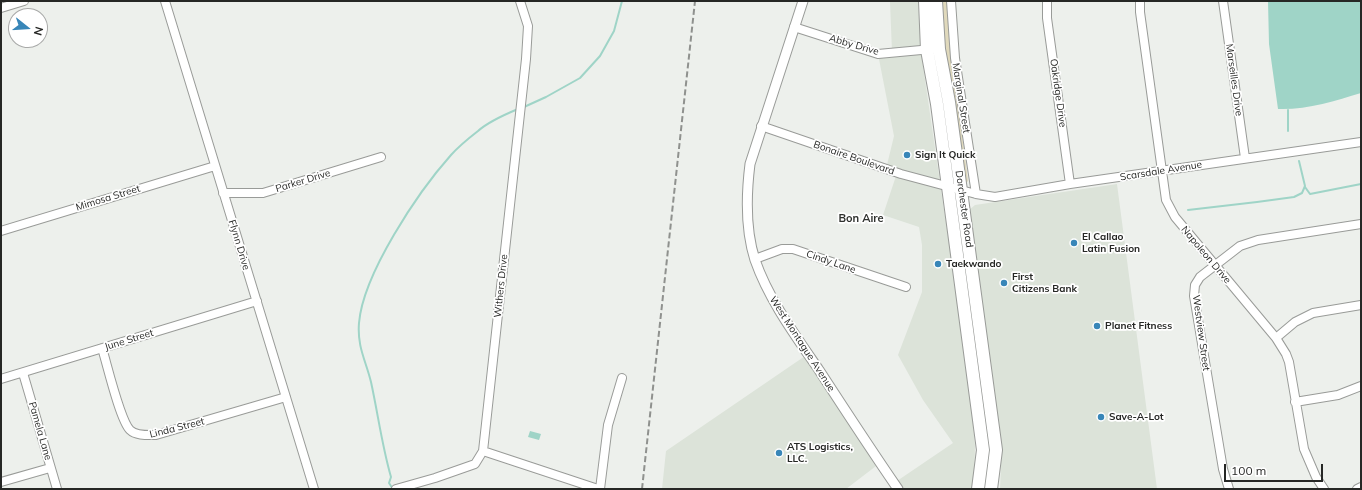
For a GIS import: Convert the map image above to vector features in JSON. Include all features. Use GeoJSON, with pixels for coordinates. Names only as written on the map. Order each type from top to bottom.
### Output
{"type":"FeatureCollection","features":[{"type":"Feature","properties":{"kind":"main road","name":"Dorchester Road"},"geometry":{"type":"LineString","coordinates":[[925,1],[933,49],[937,104],[983,450],[978,489]]}},
{"type":"Feature","properties":{"kind":"main road","name":"Dorchester Road"},"geometry":{"type":"LineString","coordinates":[[936,1],[933,49],[949,102],[996,450],[991,489]]}},
{"type":"Feature","properties":{"kind":"street"},"geometry":{"type":"LineString","coordinates":[[1,8],[24,1]]}},
{"type":"Feature","properties":{"kind":"street","name":"Flynn Drive"},"geometry":{"type":"LineString","coordinates":[[165,1],[314,489]]}},
{"type":"Feature","properties":{"kind":"street","name":"Withers Drive"},"geometry":{"type":"LineString","coordinates":[[483,451],[526,60],[528,26],[520,1]]}},
{"type":"Feature","properties":{"kind":"street","name":"West Montague Avenue"},"geometry":{"type":"LineString","coordinates":[[803,1],[761,126],[750,164],[747,185],[747,210],[750,239],[755,259],[767,290],[785,320],[898,489]]}},
{"type":"Feature","properties":{"kind":"street","name":"Marginal Street"},"geometry":{"type":"LineString","coordinates":[[951,1],[955,58],[976,194]]}},
{"type":"Feature","properties":{"kind":"street","name":"Oakridge Drive"},"geometry":{"type":"LineString","coordinates":[[1047,1],[1047,18],[1070,184]]}},
{"type":"Feature","properties":{"kind":"street","name":"Napoleon Drive"},"geometry":{"type":"LineString","coordinates":[[1140,1],[1140,12],[1166,200],[1175,217],[1276,338],[1286,354],[1289,362],[1304,449],[1316,477],[1324,489]]}},
{"type":"Feature","properties":{"kind":"street","name":"Marseilles Drive"},"geometry":{"type":"LineString","coordinates":[[1223,1],[1245,158]]}},
{"type":"Feature","properties":{"kind":"street","name":"Abby Drive"},"geometry":{"type":"LineString","coordinates":[[794,27],[878,54],[933,49]]}},
{"type":"Feature","properties":{"kind":"street","name":"Bonaire Boulevard"},"geometry":{"type":"LineString","coordinates":[[761,126],[901,174],[961,190]]}},
{"type":"Feature","properties":{"kind":"street","name":"Scarsdale Avenue"},"geometry":{"type":"LineString","coordinates":[[961,190],[994,197],[1070,184],[1361,142]]}},
{"type":"Feature","properties":{"kind":"street","name":"Parker Drive"},"geometry":{"type":"LineString","coordinates":[[223,193],[263,193],[381,158]]}},
{"type":"Feature","properties":{"kind":"street","name":"Mimosa Street"},"geometry":{"type":"LineString","coordinates":[[1,231],[215,166]]}},
{"type":"Feature","properties":{"kind":"street","name":"Westview Street"},"geometry":{"type":"LineString","coordinates":[[1229,489],[1223,469],[1194,296],[1195,285],[1200,277],[1240,246],[1258,240],[1361,224]]}},
{"type":"Feature","properties":{"kind":"street","name":"Cindy Lane"},"geometry":{"type":"LineString","coordinates":[[755,259],[782,249],[793,249],[906,287]]}},
{"type":"Feature","properties":{"kind":"street","name":"June Street"},"geometry":{"type":"LineString","coordinates":[[1,379],[257,301]]}},
{"type":"Feature","properties":{"kind":"street"},"geometry":{"type":"LineString","coordinates":[[1276,338],[1295,322],[1313,313],[1361,306]]}},
{"type":"Feature","properties":{"kind":"street","name":"Linda Street"},"geometry":{"type":"LineString","coordinates":[[102,348],[122,417],[130,430],[144,436],[156,435],[286,397]]}},
{"type":"Feature","properties":{"kind":"street","name":"Pamela Lane"},"geometry":{"type":"LineString","coordinates":[[23,373],[57,489]]}},
{"type":"Feature","properties":{"kind":"street"},"geometry":{"type":"LineString","coordinates":[[396,489],[435,478],[475,464],[483,451],[599,489],[608,425],[622,378]]}},
{"type":"Feature","properties":{"kind":"street"},"geometry":{"type":"LineString","coordinates":[[1295,402],[1338,395],[1361,386]]}},
{"type":"Feature","properties":{"kind":"street"},"geometry":{"type":"LineString","coordinates":[[1,482],[50,468]]}},
{"type":"Feature","properties":{"kind":"street"},"geometry":{"type":"LineString","coordinates":[[1357,489],[1361,486]]}},
{"type":"Feature","properties":{"kind":"shaded area"},"geometry":{"type":"Polygon","coordinates":[[[889,1],[918,1],[923,66],[970,387],[975,446],[974,489],[898,489],[894,483],[953,443],[923,400],[898,355],[922,292],[922,245],[919,227],[883,215],[897,173],[886,169],[894,136],[878,54],[892,52],[889,1]]]}},
{"type":"Feature","properties":{"kind":"shaded area"},"geometry":{"type":"Polygon","coordinates":[[[940,1],[948,1],[953,69],[968,181],[966,183],[950,99],[940,1]]]}},
{"type":"Feature","properties":{"kind":"shaded area"},"geometry":{"type":"Polygon","coordinates":[[[1268,1],[1361,1],[1361,93],[1331,102],[1299,108],[1278,109],[1269,44],[1268,1]]]}},
{"type":"Feature","properties":{"kind":"shaded area"},"geometry":{"type":"Polygon","coordinates":[[[1117,184],[1157,489],[1000,489],[1001,467],[999,427],[969,210],[975,205],[1117,184]]]}},
{"type":"Feature","properties":{"kind":"shaded area"},"geometry":{"type":"Polygon","coordinates":[[[808,354],[880,463],[846,489],[662,489],[666,451],[808,354]]]}},
{"type":"Feature","properties":{"kind":"shaded area"},"geometry":{"type":"Polygon","coordinates":[[[530,431],[541,434],[539,440],[528,437],[530,431]]]}},
{"type":"Feature","properties":{"kind":"waterway"},"geometry":{"type":"LineString","coordinates":[[524,107],[546,97],[580,78],[600,56],[614,31],[622,1]]}},
{"type":"Feature","properties":{"kind":"waterway"},"geometry":{"type":"LineString","coordinates":[[393,489],[389,483],[391,477],[371,382],[359,339],[359,323],[370,281],[394,234],[408,211],[457,148],[487,124],[518,109]]}},
{"type":"Feature","properties":{"kind":"waterway"},"geometry":{"type":"LineString","coordinates":[[1288,110],[1288,131]]}},
{"type":"Feature","properties":{"kind":"waterway"},"geometry":{"type":"LineString","coordinates":[[1188,210],[1294,197],[1302,193],[1305,186],[1299,161]]}},
{"type":"Feature","properties":{"kind":"waterway"},"geometry":{"type":"LineString","coordinates":[[1305,187],[1310,194],[1361,184]]}},
{"type":"Feature","properties":{"kind":"railway"},"geometry":{"type":"LineString","coordinates":[[642,489],[695,1]]}},
{"type":"Feature","properties":{"kind":"place","name":"Sign It Quick"},"geometry":{"type":"Point","coordinates":[907,155]}},
{"type":"Feature","properties":{"kind":"place","name":"El Callao Latin Fusion"},"geometry":{"type":"Point","coordinates":[1074,243]}},
{"type":"Feature","properties":{"kind":"place","name":"Taekwando"},"geometry":{"type":"Point","coordinates":[938,264]}},
{"type":"Feature","properties":{"kind":"place","name":"First Citizens Bank"},"geometry":{"type":"Point","coordinates":[1004,283]}},
{"type":"Feature","properties":{"kind":"place","name":"Planet Fitness"},"geometry":{"type":"Point","coordinates":[1097,326]}},
{"type":"Feature","properties":{"kind":"place","name":"Save-A-Lot"},"geometry":{"type":"Point","coordinates":[1101,417]}},
{"type":"Feature","properties":{"kind":"place","name":"ATS Logistics, LLC."},"geometry":{"type":"Point","coordinates":[779,453]}},
{"type":"Feature","properties":{"kind":"district","name":"Bon Aire"},"geometry":{"type":"Point","coordinates":[861,219]}}]}
